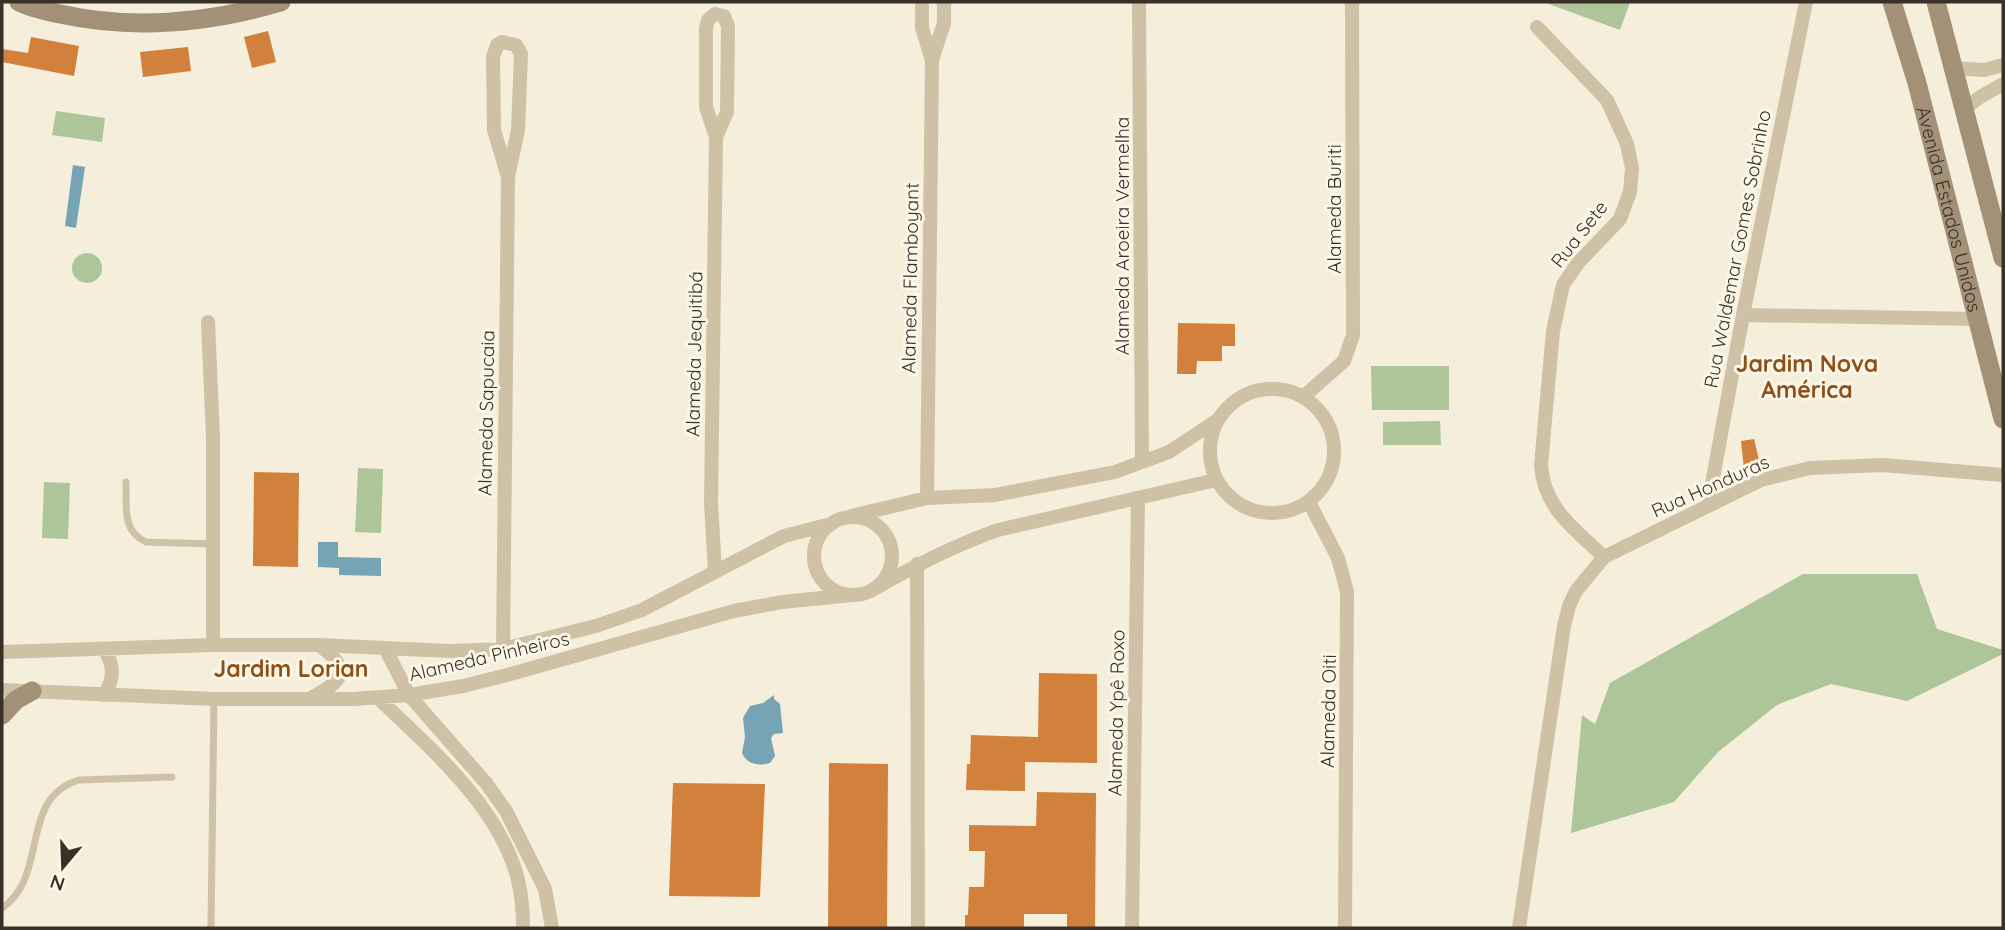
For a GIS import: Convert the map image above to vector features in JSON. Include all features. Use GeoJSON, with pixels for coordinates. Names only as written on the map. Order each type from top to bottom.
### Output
{"type":"FeatureCollection","features":[{"type":"Feature","properties":{"kind":"main road"},"geometry":{"type":"LineString","coordinates":[[19,2],[29,8],[71,17],[120,23],[197,21],[226,7],[281,2]]}},
{"type":"Feature","properties":{"kind":"main road","name":"Avenida Estados Unidos"},"geometry":{"type":"LineString","coordinates":[[1892,2],[1917,83],[2003,418]]}},
{"type":"Feature","properties":{"kind":"main road","name":"Avenida Estados Unidos"},"geometry":{"type":"LineString","coordinates":[[1936,2],[2003,258]]}},
{"type":"Feature","properties":{"kind":"main road"},"geometry":{"type":"LineString","coordinates":[[2,715],[16,700],[32,691]]}},
{"type":"Feature","properties":{"kind":"street","name":"Alameda Flamboyant"},"geometry":{"type":"LineString","coordinates":[[922,2],[922,29],[932,60]]}},
{"type":"Feature","properties":{"kind":"street","name":"Alameda Flamboyant"},"geometry":{"type":"LineString","coordinates":[[927,498],[932,60],[944,23],[944,2]]}},
{"type":"Feature","properties":{"kind":"street","name":"Alameda Buriti"},"geometry":{"type":"LineString","coordinates":[[1303,397],[1345,360],[1353,335],[1352,2]]}},
{"type":"Feature","properties":{"kind":"street","name":"Rua Waldemar Gomes Sobrinho"},"geometry":{"type":"LineString","coordinates":[[1709,505],[1806,2]]}},
{"type":"Feature","properties":{"kind":"street","name":"Alameda Aroeira Vermelha"},"geometry":{"type":"LineString","coordinates":[[1141,4],[1142,462]]}},
{"type":"Feature","properties":{"kind":"street","name":"Alameda Jequitibá"},"geometry":{"type":"LineString","coordinates":[[715,572],[711,503],[716,137],[706,107],[706,28],[708,20],[715,14],[724,16],[728,26],[727,112],[716,137]]}},
{"type":"Feature","properties":{"kind":"street","name":"Rua Sete"},"geometry":{"type":"LineString","coordinates":[[1537,27],[1606,100],[1627,144],[1632,168],[1630,192],[1620,219],[1578,263],[1563,285],[1553,331],[1541,465],[1542,482],[1550,502],[1604,557]]}},
{"type":"Feature","properties":{"kind":"street","name":"Alameda Sapucaia"},"geometry":{"type":"LineString","coordinates":[[503,649],[508,177],[518,130],[521,54],[516,45],[508,41],[497,45],[493,57],[494,130],[508,177]]}},
{"type":"Feature","properties":{"kind":"street"},"geometry":{"type":"LineString","coordinates":[[1953,68],[1984,69],[2003,65]]}},
{"type":"Feature","properties":{"kind":"street"},"geometry":{"type":"LineString","coordinates":[[1964,109],[2003,83],[1984,69]]}},
{"type":"Feature","properties":{"kind":"street"},"geometry":{"type":"LineString","coordinates":[[1744,315],[1978,319]]}},
{"type":"Feature","properties":{"kind":"street"},"geometry":{"type":"LineString","coordinates":[[208,322],[213,437],[213,645]]}},
{"type":"Feature","properties":{"kind":"street"},"geometry":{"type":"LineString","coordinates":[[1216,421],[1210,441],[1210,461],[1216,480],[1230,497],[1247,509],[1268,513],[1289,511],[1309,502],[1323,487],[1332,468],[1334,448],[1330,428],[1319,410],[1303,397],[1285,390],[1264,389],[1245,394],[1228,405],[1216,421],[1169,452],[1093,477],[995,495],[927,498],[838,519],[827,525],[818,536],[813,548],[813,562],[818,575],[827,586],[838,593],[865,594],[916,564],[998,530],[1216,480]]}},
{"type":"Feature","properties":{"kind":"street","name":"Rua Honduras"},"geometry":{"type":"LineString","coordinates":[[1604,557],[1761,480],[1810,468],[1882,464],[2003,475]]}},
{"type":"Feature","properties":{"kind":"street","name":"Alameda Ypê Roxo"},"geometry":{"type":"LineString","coordinates":[[1132,928],[1138,499]]}},
{"type":"Feature","properties":{"kind":"street","name":"Alameda Oiti"},"geometry":{"type":"LineString","coordinates":[[1309,502],[1338,558],[1347,592],[1345,928]]}},
{"type":"Feature","properties":{"kind":"street"},"geometry":{"type":"LineString","coordinates":[[851,516],[875,523],[890,543],[891,568],[876,588]]}},
{"type":"Feature","properties":{"kind":"street","name":"Alameda Pinheiros"},"geometry":{"type":"LineString","coordinates":[[2,652],[213,645],[319,645],[450,651],[503,649],[573,632],[642,610],[784,537],[827,525]]}},
{"type":"Feature","properties":{"kind":"street"},"geometry":{"type":"LineString","coordinates":[[1519,928],[1564,626],[1576,591],[1604,557]]}},
{"type":"Feature","properties":{"kind":"street"},"geometry":{"type":"LineString","coordinates":[[916,564],[918,928]]}},
{"type":"Feature","properties":{"kind":"street","name":"Alameda Pinheiros"},"geometry":{"type":"LineString","coordinates":[[2,690],[214,699],[378,698],[410,695],[507,675],[734,611],[782,602],[852,595]]}},
{"type":"Feature","properties":{"kind":"street"},"geometry":{"type":"LineString","coordinates":[[310,699],[335,684],[340,676],[340,667],[334,656],[319,645]]}},
{"type":"Feature","properties":{"kind":"street"},"geometry":{"type":"LineString","coordinates":[[104,649],[113,672],[110,686],[104,695]]}},
{"type":"Feature","properties":{"kind":"street"},"geometry":{"type":"LineString","coordinates":[[386,650],[410,695],[486,783],[506,811],[540,876],[548,901],[552,928]]}},
{"type":"Feature","properties":{"kind":"street"},"geometry":{"type":"LineString","coordinates":[[378,698],[456,775],[491,821],[513,863],[522,901],[523,928]]}},
{"type":"Feature","properties":{"kind":"street"},"geometry":{"type":"LineString","coordinates":[[522,901],[548,901]]}},
{"type":"Feature","properties":{"kind":"lane"},"geometry":{"type":"LineString","coordinates":[[126,482],[128,528],[137,538],[146,541],[213,544]]}},
{"type":"Feature","properties":{"kind":"lane"},"geometry":{"type":"LineString","coordinates":[[211,928],[214,699]]}},
{"type":"Feature","properties":{"kind":"lane"},"geometry":{"type":"LineString","coordinates":[[2,908],[14,899],[23,886],[38,827],[45,807],[56,790],[66,783],[79,780],[172,777]]}},
{"type":"Feature","properties":{"kind":"green space"},"geometry":{"type":"Polygon","coordinates":[[[1543,2],[1630,2],[1620,30],[1543,2]]]}},
{"type":"Feature","properties":{"kind":"green space"},"geometry":{"type":"Polygon","coordinates":[[[56,111],[105,118],[102,142],[52,135],[56,111]]]}},
{"type":"Feature","properties":{"kind":"green space"},"geometry":{"type":"Polygon","coordinates":[[[87,253],[98,257],[102,268],[98,279],[87,283],[76,279],[72,268],[76,257],[87,253]]]}},
{"type":"Feature","properties":{"kind":"green space"},"geometry":{"type":"Polygon","coordinates":[[[1371,366],[1449,366],[1449,410],[1372,410],[1371,366]]]}},
{"type":"Feature","properties":{"kind":"green space"},"geometry":{"type":"Polygon","coordinates":[[[1440,421],[1441,445],[1383,445],[1383,422],[1440,421]]]}},
{"type":"Feature","properties":{"kind":"green space"},"geometry":{"type":"Polygon","coordinates":[[[358,468],[383,469],[381,533],[355,532],[358,468]]]}},
{"type":"Feature","properties":{"kind":"green space"},"geometry":{"type":"Polygon","coordinates":[[[44,482],[70,483],[68,539],[42,538],[44,482]]]}},
{"type":"Feature","properties":{"kind":"green space"},"geometry":{"type":"Polygon","coordinates":[[[1803,574],[1917,574],[1937,629],[2003,650],[2003,654],[1907,701],[1831,684],[1777,705],[1718,752],[1674,802],[1571,833],[1582,715],[1595,724],[1610,683],[1803,574]]]}},
{"type":"Feature","properties":{"kind":"water"},"geometry":{"type":"Polygon","coordinates":[[[73,165],[85,167],[76,228],[65,226],[73,165]]]}},
{"type":"Feature","properties":{"kind":"water"},"geometry":{"type":"Polygon","coordinates":[[[318,542],[338,542],[338,557],[381,558],[381,576],[339,575],[339,568],[318,567],[318,542]]]}},
{"type":"Feature","properties":{"kind":"water"},"geometry":{"type":"Polygon","coordinates":[[[774,695],[774,699],[780,704],[783,733],[774,734],[771,738],[775,756],[770,763],[754,764],[742,753],[745,737],[743,718],[750,706],[763,703],[774,695]]]}},
{"type":"Feature","properties":{"kind":"building"},"geometry":{"type":"Polygon","coordinates":[[[268,31],[276,62],[252,68],[244,37],[268,31]]]}},
{"type":"Feature","properties":{"kind":"building"},"geometry":{"type":"Polygon","coordinates":[[[31,37],[79,46],[74,76],[2,62],[2,49],[28,53],[31,37]]]}},
{"type":"Feature","properties":{"kind":"building"},"geometry":{"type":"Polygon","coordinates":[[[188,47],[191,71],[143,77],[140,52],[188,47]]]}},
{"type":"Feature","properties":{"kind":"building"},"geometry":{"type":"Polygon","coordinates":[[[1178,323],[1235,324],[1235,346],[1222,346],[1222,361],[1197,361],[1196,374],[1177,374],[1178,323]]]}},
{"type":"Feature","properties":{"kind":"building"},"geometry":{"type":"Polygon","coordinates":[[[1754,439],[1760,464],[1744,469],[1741,441],[1754,439]]]}},
{"type":"Feature","properties":{"kind":"building"},"geometry":{"type":"Polygon","coordinates":[[[254,472],[299,473],[298,567],[253,566],[254,472]]]}},
{"type":"Feature","properties":{"kind":"building"},"geometry":{"type":"Polygon","coordinates":[[[1039,673],[1097,674],[1097,763],[1025,762],[1025,791],[966,790],[971,735],[1038,737],[1039,673]]]}},
{"type":"Feature","properties":{"kind":"building"},"geometry":{"type":"Polygon","coordinates":[[[829,763],[888,764],[887,928],[828,928],[829,763]]]}},
{"type":"Feature","properties":{"kind":"building"},"geometry":{"type":"Polygon","coordinates":[[[673,783],[765,784],[760,897],[669,896],[673,783]]]}},
{"type":"Feature","properties":{"kind":"building"},"geometry":{"type":"Polygon","coordinates":[[[1037,792],[1096,793],[1095,928],[1067,928],[1067,914],[1024,914],[1024,928],[965,928],[969,887],[984,887],[985,851],[969,851],[969,825],[1036,826],[1037,792]]]}},
{"type":"Feature","properties":{"kind":"district","name":"Jardim Nova América"},"geometry":{"type":"Point","coordinates":[1807,376]}},
{"type":"Feature","properties":{"kind":"district","name":"Jardim Lorian"},"geometry":{"type":"Point","coordinates":[291,668]}}]}
